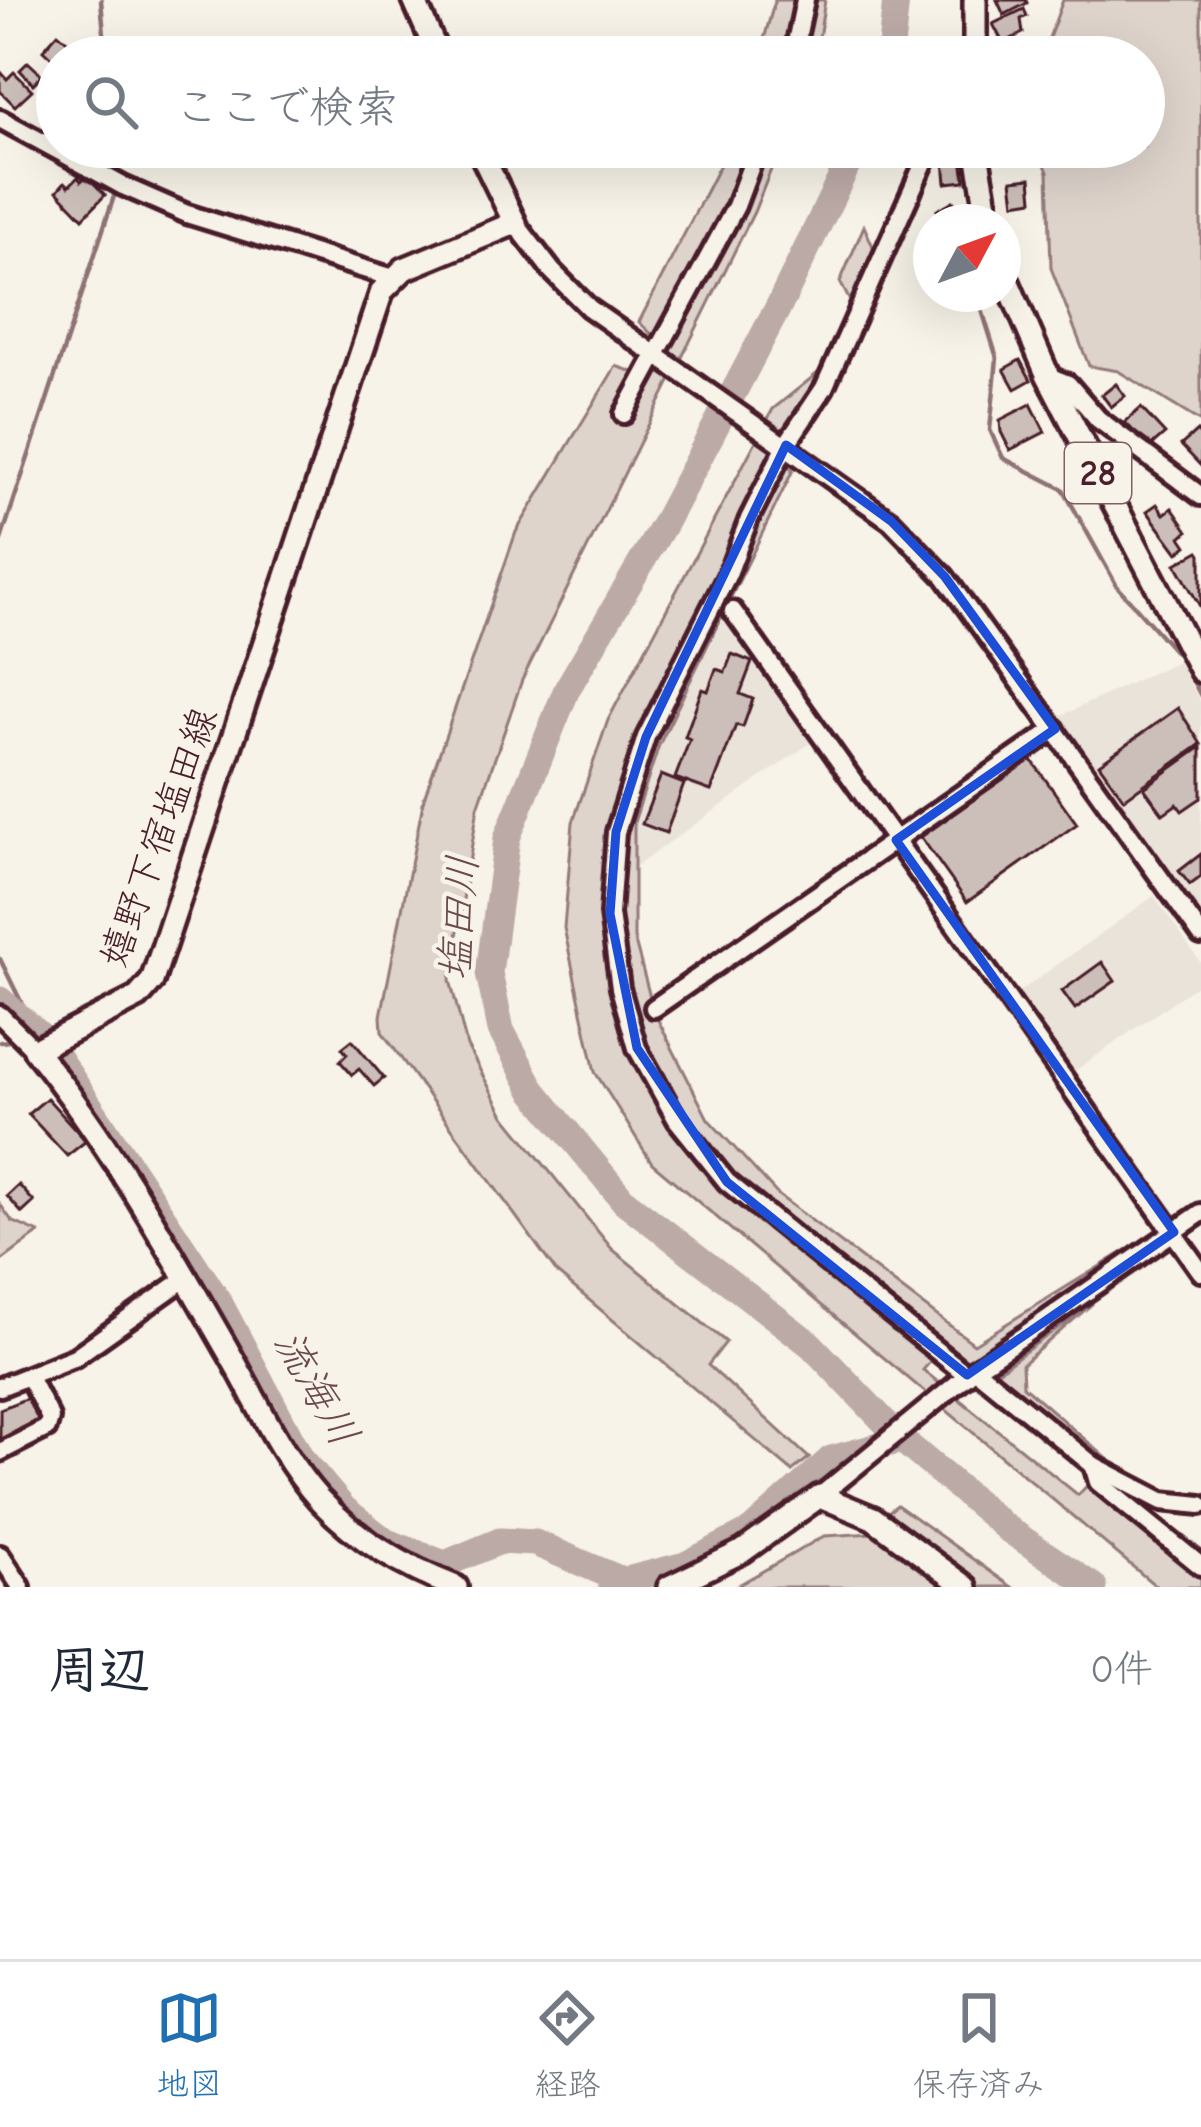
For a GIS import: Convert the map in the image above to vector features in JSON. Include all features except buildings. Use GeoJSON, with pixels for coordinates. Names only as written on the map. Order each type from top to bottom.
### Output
{"type":"FeatureCollection","features":[{"type":"Feature","properties":{"kind":"main road"},"geometry":{"type":"LineString","coordinates":[[414,0],[430,36]]}},
{"type":"Feature","properties":{"kind":"main road"},"geometry":{"type":"LineString","coordinates":[[973,36],[975,0]]}},
{"type":"Feature","properties":{"kind":"main road"},"geometry":{"type":"LineString","coordinates":[[393,278],[404,269],[515,223],[488,168]]}},
{"type":"Feature","properties":{"kind":"main road"},"geometry":{"type":"LineString","coordinates":[[980,168],[986,204]]}},
{"type":"Feature","properties":{"kind":"main road","name":"嬉野下宿塩田線"},"geometry":{"type":"LineString","coordinates":[[35,1050],[138,997],[152,981],[382,291],[393,278]]}},
{"type":"Feature","properties":{"kind":"main road","name":"28"},"geometry":{"type":"LineString","coordinates":[[1021,312],[1048,376],[1200,668]]}},
{"type":"Feature","properties":{"kind":"main road"},"geometry":{"type":"LineString","coordinates":[[35,1050],[101,1140],[292,1462],[321,1501],[364,1540],[415,1571],[456,1587]]}},
{"type":"Feature","properties":{"kind":"main road"},"geometry":{"type":"LineString","coordinates":[[669,1587],[777,1531],[829,1489],[966,1587]]}},
{"type":"Feature","properties":{"kind":"street"},"geometry":{"type":"LineString","coordinates":[[797,36],[805,0]]}},
{"type":"Feature","properties":{"kind":"street"},"geometry":{"type":"LineString","coordinates":[[0,119],[36,139]]}},
{"type":"Feature","properties":{"kind":"street"},"geometry":{"type":"LineString","coordinates":[[90,168],[187,214],[393,278]]}},
{"type":"Feature","properties":{"kind":"street"},"geometry":{"type":"LineString","coordinates":[[623,414],[736,206],[750,168]]}},
{"type":"Feature","properties":{"kind":"street"},"geometry":{"type":"LineString","coordinates":[[923,168],[824,388],[786,445],[646,737],[616,832],[610,914],[620,988],[637,1048],[677,1120],[728,1182],[967,1375],[1093,1465],[1162,1501],[1201,1505]]}},
{"type":"Feature","properties":{"kind":"street"},"geometry":{"type":"LineString","coordinates":[[515,223],[552,271],[590,308],[891,521],[945,577],[1201,935]]}},
{"type":"Feature","properties":{"kind":"street"},"geometry":{"type":"LineString","coordinates":[[1048,376],[1068,383],[1098,419],[1201,496]]}},
{"type":"Feature","properties":{"kind":"street"},"geometry":{"type":"LineString","coordinates":[[734,611],[1201,1272]]}},
{"type":"Feature","properties":{"kind":"street"},"geometry":{"type":"LineString","coordinates":[[654,1008],[1055,729]]}},
{"type":"Feature","properties":{"kind":"street"},"geometry":{"type":"LineString","coordinates":[[0,1016],[35,1050]]}},
{"type":"Feature","properties":{"kind":"street"},"geometry":{"type":"LineString","coordinates":[[829,1489],[967,1375],[1201,1213]]}},
{"type":"Feature","properties":{"kind":"street"},"geometry":{"type":"LineString","coordinates":[[0,1387],[75,1357],[186,1278]]}},
{"type":"Feature","properties":{"kind":"street"},"geometry":{"type":"LineString","coordinates":[[0,1452],[47,1428],[50,1418],[29,1377]]}},
{"type":"Feature","properties":{"kind":"street"},"geometry":{"type":"LineString","coordinates":[[1093,1465],[1098,1481],[1201,1566]]}},
{"type":"Feature","properties":{"kind":"street"},"geometry":{"type":"LineString","coordinates":[[0,1555],[21,1587]]}},
{"type":"Feature","properties":{"kind":"highlighted area"},"geometry":{"type":"Polygon","coordinates":[[[786,445],[891,521],[945,577],[1055,729],[896,840],[1174,1232],[967,1375],[727,1182],[637,1048],[610,914],[616,832],[646,737],[786,445]]]}},
{"type":"Feature","properties":{"kind":"shaded area"},"geometry":{"type":"Polygon","coordinates":[[[775,0],[825,0],[819,36],[765,36],[775,0]]]}},
{"type":"Feature","properties":{"kind":"shaded area"},"geometry":{"type":"Polygon","coordinates":[[[1063,0],[1201,0],[1201,422],[1118,371],[1089,366],[1051,268],[1046,168],[1165,168],[1165,36],[1050,36],[1063,0]]]}},
{"type":"Feature","properties":{"kind":"shaded area"},"geometry":{"type":"Polygon","coordinates":[[[718,168],[772,168],[522,680],[478,807],[450,980],[467,1046],[504,1115],[612,1249],[726,1342],[708,1365],[809,1458],[792,1471],[557,1273],[382,1032],[381,1016],[424,798],[516,532],[616,366],[653,379],[667,349],[639,322],[718,168]]]}},
{"type":"Feature","properties":{"kind":"shaded area"},"geometry":{"type":"Polygon","coordinates":[[[864,226],[875,251],[851,303],[840,282],[864,226]]]}},
{"type":"Feature","properties":{"kind":"shaded area"},"geometry":{"type":"Polygon","coordinates":[[[824,368],[769,455],[793,470],[659,745],[634,822],[634,938],[654,1012],[708,1119],[778,1195],[974,1344],[1128,1249],[966,1365],[942,1348],[923,1370],[1078,1495],[1102,1470],[1004,1391],[995,1373],[1093,1303],[1022,1364],[1023,1386],[1140,1487],[1141,1503],[1201,1550],[1201,1587],[1157,1587],[652,1163],[595,1072],[564,928],[573,822],[608,720],[773,409],[824,368]]]}},
{"type":"Feature","properties":{"kind":"shaded area"},"geometry":{"type":"Polygon","coordinates":[[[727,612],[816,739],[632,869],[633,822],[659,746],[727,612]]]}},
{"type":"Feature","properties":{"kind":"shaded area"},"geometry":{"type":"Polygon","coordinates":[[[1178,661],[1201,703],[1201,920],[1058,717],[1178,661]]]}},
{"type":"Feature","properties":{"kind":"shaded area"},"geometry":{"type":"Polygon","coordinates":[[[1154,896],[1201,963],[1201,982],[1072,1073],[1016,994],[1154,896]]]}},
{"type":"Feature","properties":{"kind":"shaded area"},"geometry":{"type":"Polygon","coordinates":[[[0,1204],[12,1221],[39,1233],[0,1262],[0,1204]]]}},
{"type":"Feature","properties":{"kind":"shaded area"},"geometry":{"type":"Polygon","coordinates":[[[897,1505],[1012,1587],[976,1587],[883,1516],[897,1505]]]}},
{"type":"Feature","properties":{"kind":"shaded area"},"geometry":{"type":"Polygon","coordinates":[[[874,1533],[944,1587],[735,1587],[824,1536],[874,1533]]]}},
{"type":"Feature","properties":{"kind":"waterway"},"geometry":{"type":"LineString","coordinates":[[101,0],[104,36]]}},
{"type":"Feature","properties":{"kind":"waterway","name":"塩田川"},"geometry":{"type":"LineString","coordinates":[[892,36],[896,0]]}},
{"type":"Feature","properties":{"kind":"waterway"},"geometry":{"type":"LineString","coordinates":[[114,168],[121,177]]}},
{"type":"Feature","properties":{"kind":"waterway","name":"塩田川"},"geometry":{"type":"LineString","coordinates":[[846,168],[664,524],[567,689],[507,838],[489,973],[501,1030],[533,1090],[624,1201],[811,1345],[902,1440],[1006,1528],[1094,1587]]}},
{"type":"Feature","properties":{"kind":"waterway"},"geometry":{"type":"LineString","coordinates":[[0,543],[117,187]]}},
{"type":"Feature","properties":{"kind":"waterway"},"geometry":{"type":"LineString","coordinates":[[983,312],[997,358],[990,430],[1003,458],[1063,489],[1117,586],[1176,653]]}},
{"type":"Feature","properties":{"kind":"waterway"},"geometry":{"type":"LineString","coordinates":[[1188,672],[1201,696]]}},
{"type":"Feature","properties":{"kind":"waterway"},"geometry":{"type":"LineString","coordinates":[[0,959],[33,1026]]}},
{"type":"Feature","properties":{"kind":"waterway","name":"流海川"},"geometry":{"type":"LineString","coordinates":[[0,1000],[42,1037]]}},
{"type":"Feature","properties":{"kind":"waterway"},"geometry":{"type":"LineString","coordinates":[[0,1042],[10,1041]]}},
{"type":"Feature","properties":{"kind":"waterway","name":"流海川"},"geometry":{"type":"LineString","coordinates":[[52,1049],[219,1302],[301,1458],[344,1509],[385,1541],[445,1564],[500,1541],[535,1543],[624,1581]]}},
{"type":"Feature","properties":{"kind":"waterway"},"geometry":{"type":"LineString","coordinates":[[611,1584],[685,1565],[751,1531],[831,1459],[898,1441]]}}]}
